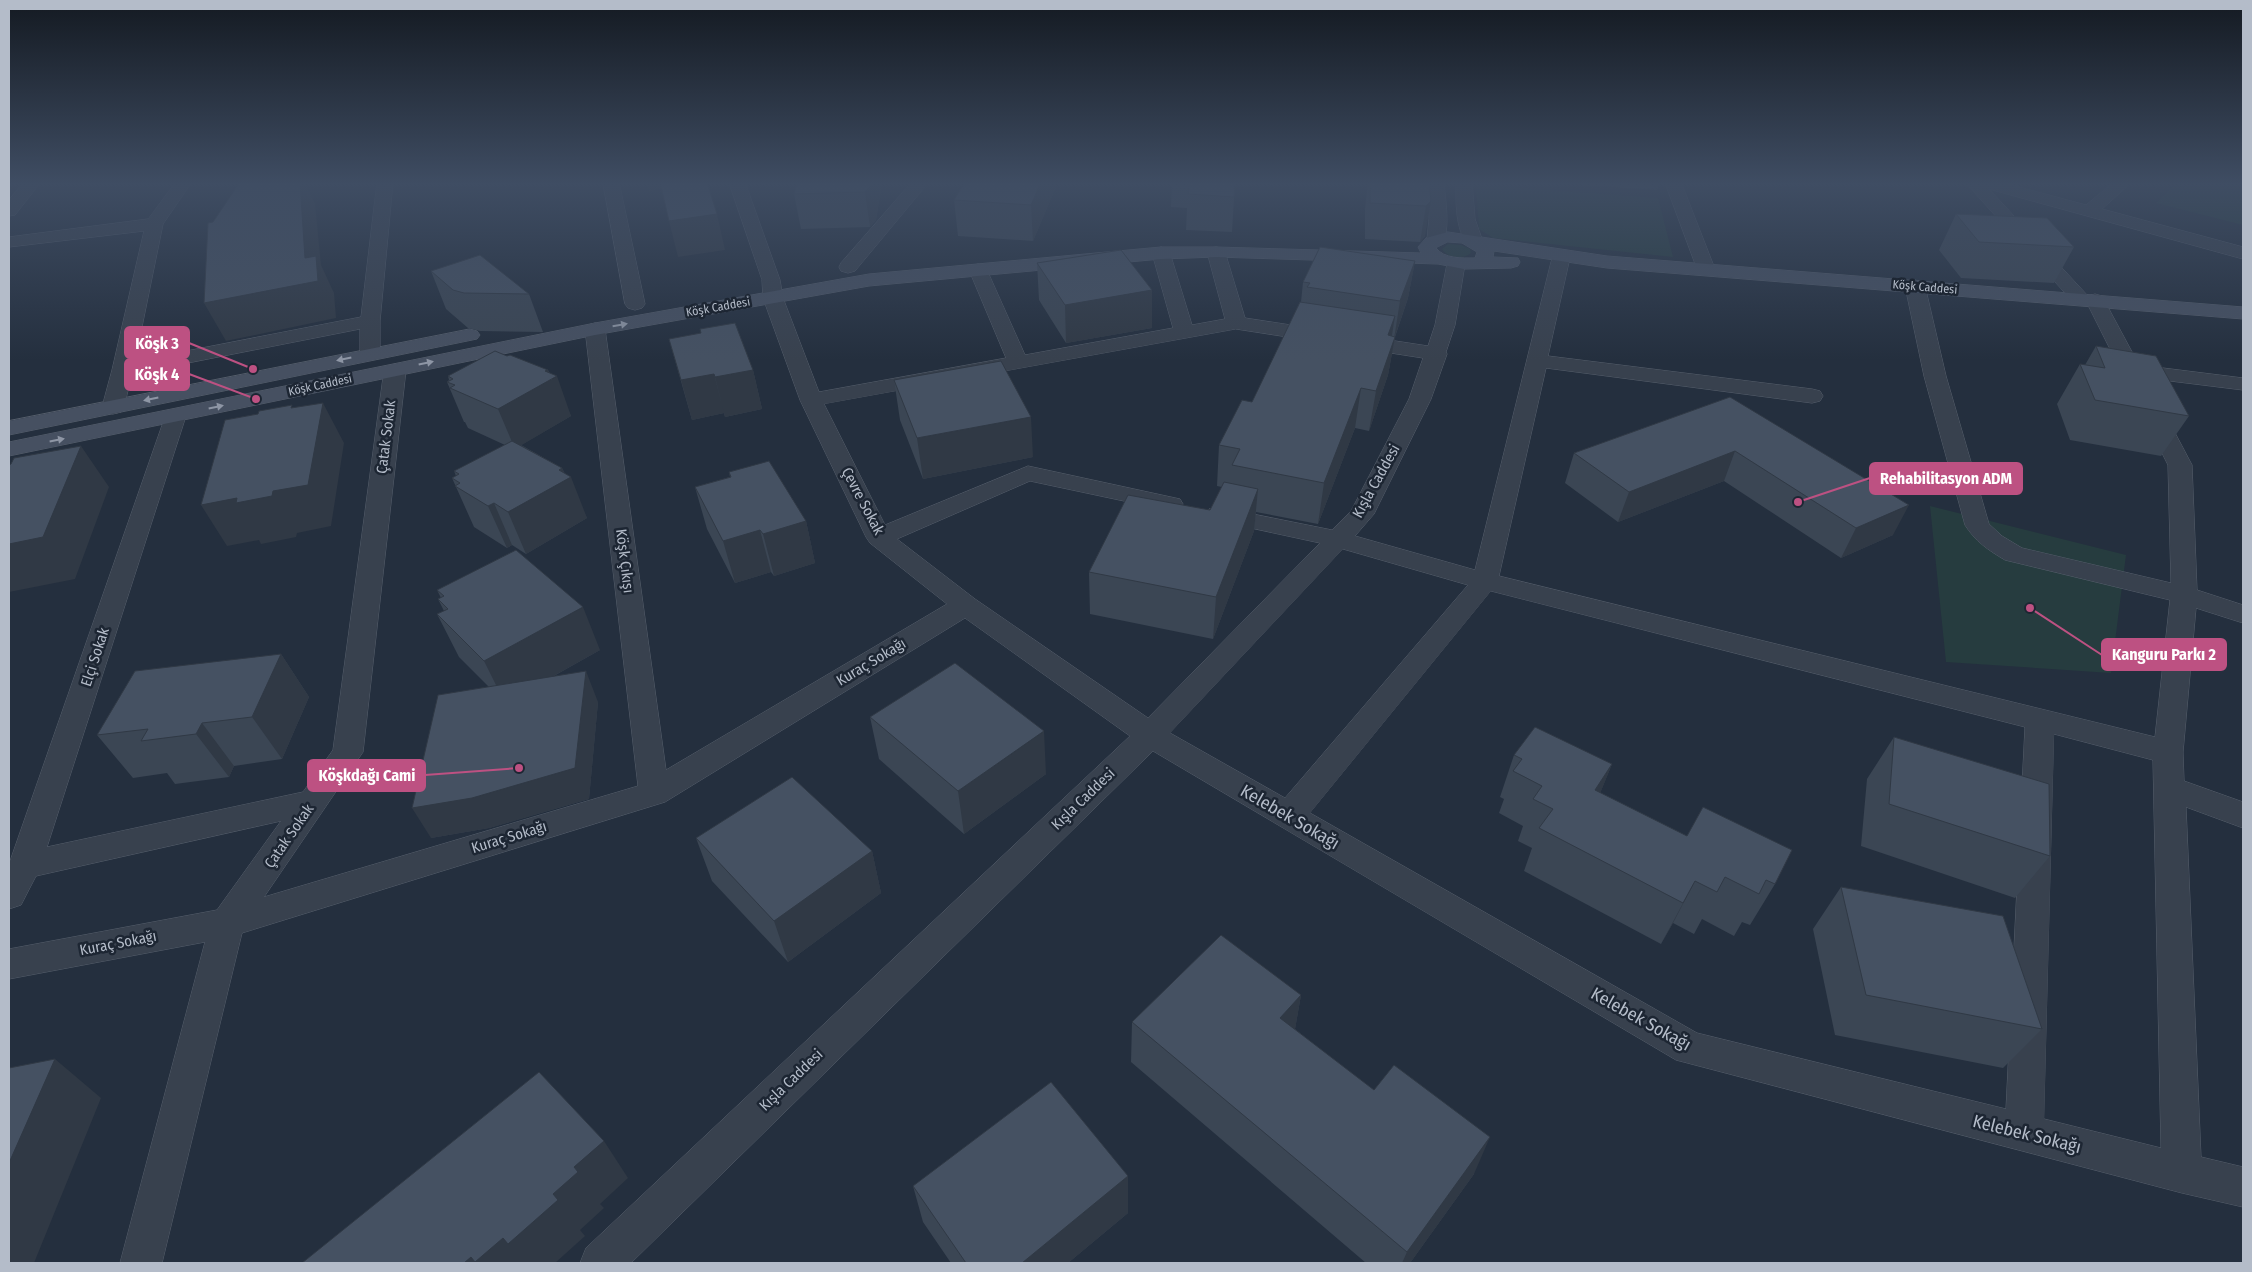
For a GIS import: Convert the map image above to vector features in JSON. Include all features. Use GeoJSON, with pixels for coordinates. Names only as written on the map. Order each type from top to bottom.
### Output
{"type":"FeatureCollection","features":[{"type":"Feature","properties":{"kind":"street"},"geometry":{"type":"LineString","coordinates":[[113,407],[123,370],[150,241]]}},
{"type":"Feature","properties":{"kind":"street","name":"Çatak Sokak"},"geometry":{"type":"LineString","coordinates":[[141,1263],[227,922],[348,752],[382,362],[370,321],[379,241]]}},
{"type":"Feature","properties":{"kind":"street"},"geometry":{"type":"LineString","coordinates":[[623,241],[635,304]]}},
{"type":"Feature","properties":{"kind":"street","name":"Çevre Sokak"},"geometry":{"type":"LineString","coordinates":[[756,241],[811,400],[879,536],[966,605],[1150,735]]}},
{"type":"Feature","properties":{"kind":"street"},"geometry":{"type":"LineString","coordinates":[[848,267],[870,241]]}},
{"type":"Feature","properties":{"kind":"street","name":"Köşk Caddesi"},"geometry":{"type":"LineString","coordinates":[[9,428],[113,407],[382,362],[596,329],[772,289],[848,267],[1125,241]]}},
{"type":"Feature","properties":{"kind":"street","name":"Köşk Caddesi"},"geometry":{"type":"LineString","coordinates":[[1244,241],[1456,250]]}},
{"type":"Feature","properties":{"kind":"street","name":"Kışla Caddesi"},"geometry":{"type":"LineString","coordinates":[[1451,241],[1456,250]]}},
{"type":"Feature","properties":{"kind":"street","name":"Kışla Caddesi"},"geometry":{"type":"LineString","coordinates":[[601,1263],[1150,735],[1362,514],[1420,399],[1436,354],[1452,293],[1456,250],[1459,241]]}},
{"type":"Feature","properties":{"kind":"street"},"geometry":{"type":"LineString","coordinates":[[1696,241],[1706,269]]}},
{"type":"Feature","properties":{"kind":"street"},"geometry":{"type":"LineString","coordinates":[[2031,241],[2088,299],[2131,370],[2180,465],[2184,595],[2168,752],[2182,1173]]}},
{"type":"Feature","properties":{"kind":"street"},"geometry":{"type":"LineString","coordinates":[[2200,241],[2243,253]]}},
{"type":"Feature","properties":{"kind":"street"},"geometry":{"type":"LineString","coordinates":[[1456,250],[1560,262],[1607,262]]}},
{"type":"Feature","properties":{"kind":"street"},"geometry":{"type":"LineString","coordinates":[[1456,250],[1607,262]]}},
{"type":"Feature","properties":{"kind":"street","name":"Köşk Caddesi"},"geometry":{"type":"LineString","coordinates":[[9,449],[175,416],[382,362],[635,304],[772,289],[1160,253],[1456,250]]}},
{"type":"Feature","properties":{"kind":"street"},"geometry":{"type":"LineString","coordinates":[[1216,252],[1236,323]]}},
{"type":"Feature","properties":{"kind":"street"},"geometry":{"type":"LineString","coordinates":[[1160,253],[1184,332]]}},
{"type":"Feature","properties":{"kind":"street"},"geometry":{"type":"LineString","coordinates":[[1289,816],[1486,581],[1560,262]]}},
{"type":"Feature","properties":{"kind":"street","name":"Köşk Caddesi"},"geometry":{"type":"LineString","coordinates":[[1607,262],[2088,299],[2243,313]]}},
{"type":"Feature","properties":{"kind":"street"},"geometry":{"type":"LineString","coordinates":[[978,270],[1018,362]]}},
{"type":"Feature","properties":{"kind":"street"},"geometry":{"type":"LineString","coordinates":[[1915,286],[1935,376],[1977,525],[1982,532],[1990,540],[2014,554],[2184,595],[2243,614]]}},
{"type":"Feature","properties":{"kind":"street"},"geometry":{"type":"LineString","coordinates":[[123,370],[370,321]]}},
{"type":"Feature","properties":{"kind":"street"},"geometry":{"type":"LineString","coordinates":[[811,400],[1236,323],[1436,354]]}},
{"type":"Feature","properties":{"kind":"street","name":"Köşk Çıkışı"},"geometry":{"type":"LineString","coordinates":[[596,329],[654,793]]}},
{"type":"Feature","properties":{"kind":"street"},"geometry":{"type":"LineString","coordinates":[[1537,361],[1812,396]]}},
{"type":"Feature","properties":{"kind":"street"},"geometry":{"type":"LineString","coordinates":[[2131,370],[2243,384]]}},
{"type":"Feature","properties":{"kind":"street","name":"Elçi Sokak"},"geometry":{"type":"LineString","coordinates":[[9,895],[25,865],[175,416]]}},
{"type":"Feature","properties":{"kind":"street"},"geometry":{"type":"LineString","coordinates":[[879,536],[1028,473],[1338,539],[1486,581],[2168,752]]}},
{"type":"Feature","properties":{"kind":"street","name":"Kuraç Sokağı"},"geometry":{"type":"LineString","coordinates":[[9,964],[227,922],[654,793],[966,605]]}},
{"type":"Feature","properties":{"kind":"street"},"geometry":{"type":"LineString","coordinates":[[2024,1134],[2040,721]]}},
{"type":"Feature","properties":{"kind":"street","name":"Kelebek Sokağı"},"geometry":{"type":"LineString","coordinates":[[1150,735],[1689,1048],[2024,1134],[2242,1187]]}},
{"type":"Feature","properties":{"kind":"street"},"geometry":{"type":"LineString","coordinates":[[2169,788],[2243,815]]}},
{"type":"Feature","properties":{"kind":"street"},"geometry":{"type":"LineString","coordinates":[[25,865],[312,802]]}},
{"type":"Feature","properties":{"kind":"green space"},"geometry":{"type":"Polygon","coordinates":[[[1525,241],[1669,241],[1673,257],[1525,241]]]}},
{"type":"Feature","properties":{"kind":"green space"},"geometry":{"type":"Polygon","coordinates":[[[1448,244],[1461,245],[1470,249],[1471,253],[1464,257],[1451,256],[1442,249],[1448,244]]]}},
{"type":"Feature","properties":{"kind":"green space"},"geometry":{"type":"Polygon","coordinates":[[[1930,506],[2126,555],[2111,673],[1946,662],[1930,506]]]}},
{"type":"Feature","properties":{"kind":"building"},"geometry":{"type":"Polygon","coordinates":[[[207,241],[304,241],[305,258],[316,256],[318,281],[204,303],[207,241]]]}},
{"type":"Feature","properties":{"kind":"building"},"geometry":{"type":"Polygon","coordinates":[[[2069,241],[2074,247],[1979,242],[2069,241]]]}},
{"type":"Feature","properties":{"kind":"building"},"geometry":{"type":"Polygon","coordinates":[[[1320,247],[1415,261],[1400,301],[1307,287],[1310,283],[1303,282],[1320,247]]]}},
{"type":"Feature","properties":{"kind":"building"},"geometry":{"type":"Polygon","coordinates":[[[1121,250],[1152,290],[1065,305],[1037,263],[1121,250]]]}},
{"type":"Feature","properties":{"kind":"building"},"geometry":{"type":"Polygon","coordinates":[[[480,255],[529,294],[464,293],[453,290],[431,271],[480,255]]]}},
{"type":"Feature","properties":{"kind":"building"},"geometry":{"type":"Polygon","coordinates":[[[1300,302],[1395,316],[1388,335],[1395,337],[1376,391],[1361,388],[1324,483],[1232,465],[1240,449],[1219,445],[1242,400],[1252,402],[1300,302]]]}},
{"type":"Feature","properties":{"kind":"building"},"geometry":{"type":"Polygon","coordinates":[[[735,323],[753,370],[715,377],[714,374],[681,380],[669,339],[701,333],[700,329],[735,323]]]}},
{"type":"Feature","properties":{"kind":"building"},"geometry":{"type":"Polygon","coordinates":[[[2096,346],[2156,356],[2189,416],[2095,400],[2080,364],[2105,368],[2096,346]]]}},
{"type":"Feature","properties":{"kind":"building"},"geometry":{"type":"Polygon","coordinates":[[[495,351],[548,370],[545,371],[557,376],[498,409],[450,388],[455,385],[447,382],[453,379],[448,376],[495,351]]]}},
{"type":"Feature","properties":{"kind":"building"},"geometry":{"type":"Polygon","coordinates":[[[1001,361],[1031,417],[917,438],[894,380],[1001,361]]]}},
{"type":"Feature","properties":{"kind":"building"},"geometry":{"type":"Polygon","coordinates":[[[1730,397],[1909,505],[1856,528],[1735,451],[1629,492],[1574,453],[1730,397]]]}},
{"type":"Feature","properties":{"kind":"building"},"geometry":{"type":"Polygon","coordinates":[[[323,403],[308,485],[273,491],[272,496],[236,503],[237,498],[201,505],[225,420],[292,405],[291,408],[323,403]]]}},
{"type":"Feature","properties":{"kind":"building"},"geometry":{"type":"Polygon","coordinates":[[[512,441],[562,468],[559,470],[571,477],[508,512],[494,503],[488,506],[455,486],[460,483],[452,478],[459,474],[454,471],[512,441]]]}},
{"type":"Feature","properties":{"kind":"building"},"geometry":{"type":"Polygon","coordinates":[[[81,446],[43,537],[9,544],[9,465],[14,458],[81,446]]]}},
{"type":"Feature","properties":{"kind":"building"},"geometry":{"type":"Polygon","coordinates":[[[769,461],[806,521],[763,534],[760,530],[723,541],[695,487],[731,477],[729,472],[769,461]]]}},
{"type":"Feature","properties":{"kind":"building"},"geometry":{"type":"Polygon","coordinates":[[[1224,482],[1258,489],[1216,597],[1089,572],[1128,495],[1210,510],[1224,482]]]}},
{"type":"Feature","properties":{"kind":"building"},"geometry":{"type":"Polygon","coordinates":[[[516,550],[583,607],[484,661],[437,614],[448,609],[438,599],[444,596],[437,590],[516,550]]]}},
{"type":"Feature","properties":{"kind":"building"},"geometry":{"type":"Polygon","coordinates":[[[281,654],[252,717],[202,723],[196,734],[141,741],[148,729],[97,735],[135,671],[281,654]]]}},
{"type":"Feature","properties":{"kind":"building"},"geometry":{"type":"Polygon","coordinates":[[[955,663],[1044,731],[958,791],[870,717],[955,663]]]}},
{"type":"Feature","properties":{"kind":"building"},"geometry":{"type":"Polygon","coordinates":[[[586,671],[575,768],[472,798],[412,808],[438,695],[586,671]]]}},
{"type":"Feature","properties":{"kind":"building"},"geometry":{"type":"Polygon","coordinates":[[[1535,727],[1612,764],[1595,790],[1687,836],[1703,807],[1792,850],[1775,884],[1766,880],[1759,894],[1725,877],[1717,892],[1695,881],[1683,903],[1539,828],[1553,809],[1533,799],[1542,786],[1513,771],[1522,759],[1514,755],[1535,727]]]}},
{"type":"Feature","properties":{"kind":"building"},"geometry":{"type":"Polygon","coordinates":[[[1894,737],[2049,784],[2050,856],[1889,804],[1894,737]]]}},
{"type":"Feature","properties":{"kind":"building"},"geometry":{"type":"Polygon","coordinates":[[[792,777],[872,851],[774,921],[696,838],[792,777]]]}},
{"type":"Feature","properties":{"kind":"building"},"geometry":{"type":"Polygon","coordinates":[[[1841,887],[2003,916],[2042,1029],[1866,995],[1841,887]]]}},
{"type":"Feature","properties":{"kind":"building"},"geometry":{"type":"Polygon","coordinates":[[[1221,935],[1301,995],[1280,1018],[1374,1090],[1394,1065],[1490,1137],[1407,1252],[1132,1022],[1221,935]]]}},
{"type":"Feature","properties":{"kind":"building"},"geometry":{"type":"Polygon","coordinates":[[[55,1059],[9,1163],[9,1068],[55,1059]]]}},
{"type":"Feature","properties":{"kind":"building"},"geometry":{"type":"Polygon","coordinates":[[[539,1072],[604,1141],[574,1167],[578,1172],[553,1194],[558,1200],[508,1244],[503,1238],[475,1262],[471,1257],[464,1263],[302,1263],[539,1072]]]}},
{"type":"Feature","properties":{"kind":"building"},"geometry":{"type":"Polygon","coordinates":[[[1051,1082],[1128,1176],[1022,1263],[966,1263],[913,1186],[1051,1082]]]}},
{"type":"Feature","properties":{"kind":"place","name":"Köşk 3"},"geometry":{"type":"Point","coordinates":[253,369]}},
{"type":"Feature","properties":{"kind":"place","name":"Köşk 4"},"geometry":{"type":"Point","coordinates":[256,399]}},
{"type":"Feature","properties":{"kind":"place","name":"Rehabilitasyon ADM"},"geometry":{"type":"Point","coordinates":[1798,502]}},
{"type":"Feature","properties":{"kind":"place","name":"Kanguru Parkı 2"},"geometry":{"type":"Point","coordinates":[2030,608]}},
{"type":"Feature","properties":{"kind":"place","name":"Köşkdağı Cami"},"geometry":{"type":"Point","coordinates":[519,768]}}]}
